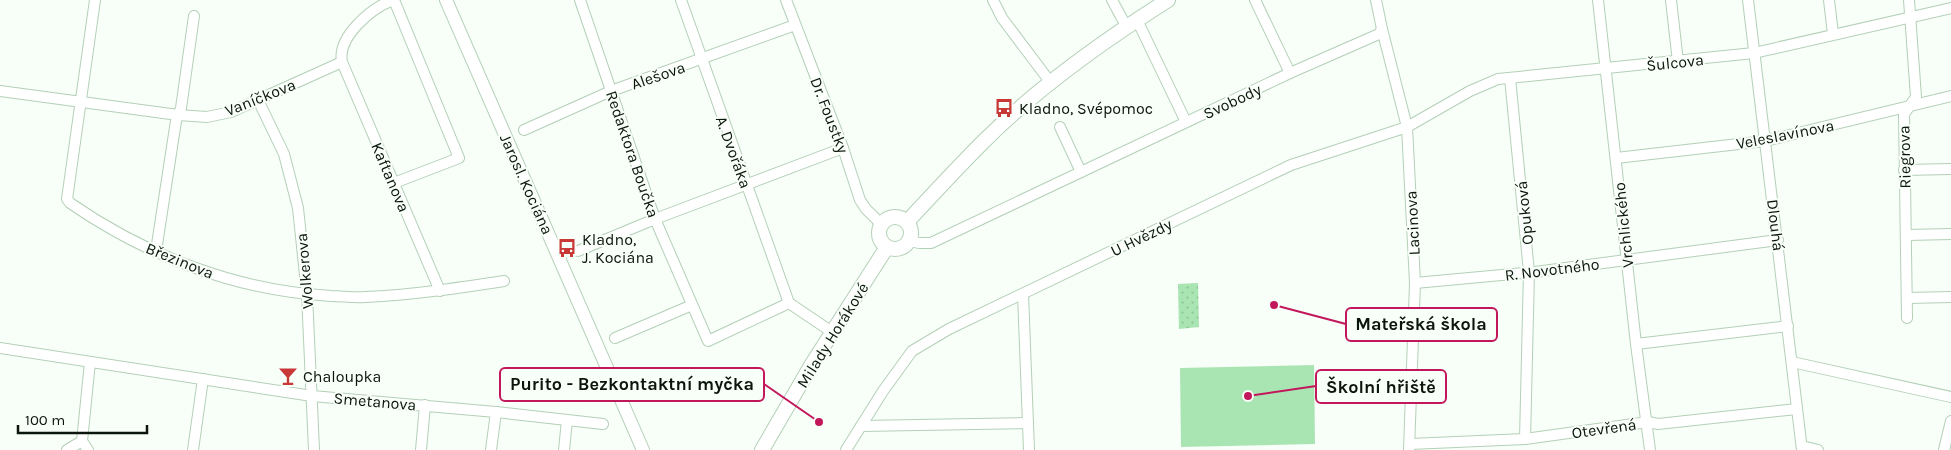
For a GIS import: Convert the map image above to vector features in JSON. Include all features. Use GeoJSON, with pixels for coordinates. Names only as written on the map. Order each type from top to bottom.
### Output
{"type":"FeatureCollection","features":[{"type":"Feature","properties":{"kind":"main road"},"geometry":{"type":"LineString","coordinates":[[907,222],[984,141],[1051,83],[1132,23],[1168,0]]}},
{"type":"Feature","properties":{"kind":"main road"},"geometry":{"type":"LineString","coordinates":[[896,217],[907,222],[911,230],[910,240],[902,248],[892,249],[886,247],[879,234],[886,220],[896,217]]}},
{"type":"Feature","properties":{"kind":"main road","name":"Milady Horákové"},"geometry":{"type":"LineString","coordinates":[[762,450],[832,332],[886,247]]}},
{"type":"Feature","properties":{"kind":"street","name":"Březinova"},"geometry":{"type":"LineString","coordinates":[[95,0],[67,199],[99,223],[156,251],[211,274],[264,288],[307,294],[363,298],[440,291],[504,281]]}},
{"type":"Feature","properties":{"kind":"street"},"geometry":{"type":"LineString","coordinates":[[342,62],[340,54],[342,46],[351,33],[371,11],[394,0],[459,158],[394,183]]}},
{"type":"Feature","properties":{"kind":"street","name":"Jarosl. Kociána"},"geometry":{"type":"LineString","coordinates":[[446,0],[643,450]]}},
{"type":"Feature","properties":{"kind":"street","name":"Redaktora Boučka"},"geometry":{"type":"LineString","coordinates":[[580,0],[655,219],[708,341],[789,303]]}},
{"type":"Feature","properties":{"kind":"street","name":"A. Dvořáka"},"geometry":{"type":"LineString","coordinates":[[681,0],[789,303]]}},
{"type":"Feature","properties":{"kind":"street","name":"Dr. Foustky"},"geometry":{"type":"LineString","coordinates":[[786,0],[843,148],[860,200],[882,225]]}},
{"type":"Feature","properties":{"kind":"street"},"geometry":{"type":"LineString","coordinates":[[993,0],[1002,18],[1051,83]]}},
{"type":"Feature","properties":{"kind":"street"},"geometry":{"type":"LineString","coordinates":[[1112,0],[1132,23],[1186,122]]}},
{"type":"Feature","properties":{"kind":"street"},"geometry":{"type":"LineString","coordinates":[[1255,0],[1290,73]]}},
{"type":"Feature","properties":{"kind":"street","name":"Lacinova"},"geometry":{"type":"LineString","coordinates":[[1376,0],[1407,127],[1414,283],[1409,447]]}},
{"type":"Feature","properties":{"kind":"street","name":"Vrchlického"},"geometry":{"type":"LineString","coordinates":[[1598,0],[1636,344],[1648,422],[1650,450]]}},
{"type":"Feature","properties":{"kind":"street"},"geometry":{"type":"LineString","coordinates":[[1671,0],[1678,62]]}},
{"type":"Feature","properties":{"kind":"street","name":"Dlouhá"},"geometry":{"type":"LineString","coordinates":[[1748,0],[1802,448]]}},
{"type":"Feature","properties":{"kind":"street"},"geometry":{"type":"LineString","coordinates":[[1829,0],[1833,34]]}},
{"type":"Feature","properties":{"kind":"street","name":"Riegrova"},"geometry":{"type":"LineString","coordinates":[[1907,318],[1904,114],[1916,97],[1909,0]]}},
{"type":"Feature","properties":{"kind":"street","name":"Šulcova"},"geometry":{"type":"LineString","coordinates":[[1407,127],[1470,91],[1498,79],[1754,53],[1951,8]]}},
{"type":"Feature","properties":{"kind":"street"},"geometry":{"type":"LineString","coordinates":[[156,251],[178,115],[181,108],[194,16]]}},
{"type":"Feature","properties":{"kind":"street","name":"Alešova"},"geometry":{"type":"LineString","coordinates":[[524,130],[610,91],[795,25]]}},
{"type":"Feature","properties":{"kind":"street","name":"Svobody"},"geometry":{"type":"LineString","coordinates":[[910,240],[919,243],[931,243],[1290,73],[1379,34],[1382,29]]}},
{"type":"Feature","properties":{"kind":"street","name":"Vaníčkova"},"geometry":{"type":"LineString","coordinates":[[0,91],[178,115],[207,117],[231,112],[342,62]]}},
{"type":"Feature","properties":{"kind":"street","name":"Kaftanova"},"geometry":{"type":"LineString","coordinates":[[342,62],[440,291]]}},
{"type":"Feature","properties":{"kind":"street","name":"Opuková"},"geometry":{"type":"LineString","coordinates":[[1510,78],[1530,272],[1525,439]]}},
{"type":"Feature","properties":{"kind":"street","name":"Veleslavínova"},"geometry":{"type":"LineString","coordinates":[[1616,158],[1765,141],[1951,96]]}},
{"type":"Feature","properties":{"kind":"street","name":"Wolkerova"},"geometry":{"type":"LineString","coordinates":[[258,100],[284,154],[298,208],[307,294],[314,450]]}},
{"type":"Feature","properties":{"kind":"street"},"geometry":{"type":"LineString","coordinates":[[1060,126],[1081,172]]}},
{"type":"Feature","properties":{"kind":"street","name":"U Hvězdy"},"geometry":{"type":"LineString","coordinates":[[846,450],[912,351],[955,326],[1291,166],[1407,127]]}},
{"type":"Feature","properties":{"kind":"street"},"geometry":{"type":"LineString","coordinates":[[578,251],[655,219],[843,148]]}},
{"type":"Feature","properties":{"kind":"street"},"geometry":{"type":"LineString","coordinates":[[1904,170],[1951,170]]}},
{"type":"Feature","properties":{"kind":"street"},"geometry":{"type":"LineString","coordinates":[[1907,235],[1951,234]]}},
{"type":"Feature","properties":{"kind":"street","name":"R. Novotného"},"geometry":{"type":"LineString","coordinates":[[1414,283],[1530,272],[1778,240]]}},
{"type":"Feature","properties":{"kind":"street"},"geometry":{"type":"LineString","coordinates":[[1023,294],[1029,450]]}},
{"type":"Feature","properties":{"kind":"street"},"geometry":{"type":"LineString","coordinates":[[1907,298],[1951,297]]}},
{"type":"Feature","properties":{"kind":"street"},"geometry":{"type":"LineString","coordinates":[[789,303],[832,332]]}},
{"type":"Feature","properties":{"kind":"street"},"geometry":{"type":"LineString","coordinates":[[615,338],[692,305]]}},
{"type":"Feature","properties":{"kind":"street"},"geometry":{"type":"LineString","coordinates":[[1636,344],[1788,326]]}},
{"type":"Feature","properties":{"kind":"street","name":"Smetanova"},"geometry":{"type":"LineString","coordinates":[[0,348],[312,396],[425,405],[603,424]]}},
{"type":"Feature","properties":{"kind":"street"},"geometry":{"type":"LineString","coordinates":[[67,450],[85,445],[90,362]]}},
{"type":"Feature","properties":{"kind":"street"},"geometry":{"type":"LineString","coordinates":[[1792,362],[1951,398]]}},
{"type":"Feature","properties":{"kind":"street"},"geometry":{"type":"LineString","coordinates":[[193,450],[203,378]]}},
{"type":"Feature","properties":{"kind":"street"},"geometry":{"type":"LineString","coordinates":[[421,450],[425,405]]}},
{"type":"Feature","properties":{"kind":"street","name":"Otevřená"},"geometry":{"type":"LineString","coordinates":[[1409,447],[1525,439],[1648,422],[1658,424],[1797,409]]}},
{"type":"Feature","properties":{"kind":"street"},"geometry":{"type":"LineString","coordinates":[[491,450],[496,412]]}},
{"type":"Feature","properties":{"kind":"street"},"geometry":{"type":"LineString","coordinates":[[564,450],[566,420]]}},
{"type":"Feature","properties":{"kind":"street"},"geometry":{"type":"LineString","coordinates":[[1944,450],[1951,421]]}},
{"type":"Feature","properties":{"kind":"street"},"geometry":{"type":"LineString","coordinates":[[861,426],[1028,423]]}},
{"type":"Feature","properties":{"kind":"street"},"geometry":{"type":"LineString","coordinates":[[1802,448],[1818,450]]}},
{"type":"Feature","properties":{"kind":"green space"},"geometry":{"type":"Polygon","coordinates":[[[1198,283],[1199,327],[1179,329],[1178,284],[1198,283]]]}},
{"type":"Feature","properties":{"kind":"green space"},"geometry":{"type":"Polygon","coordinates":[[[1314,365],[1315,444],[1181,447],[1180,368],[1314,365]]]}},
{"type":"Feature","properties":{"kind":"place","name":"Kladno, Svépomoc"},"geometry":{"type":"Point","coordinates":[1004,108]}},
{"type":"Feature","properties":{"kind":"place","name":"Kladno, J. Kociána"},"geometry":{"type":"Point","coordinates":[567,248]}},
{"type":"Feature","properties":{"kind":"place","name":"Mateřská škola"},"geometry":{"type":"Point","coordinates":[1274,305]}},
{"type":"Feature","properties":{"kind":"place","name":"Chaloupka"},"geometry":{"type":"Point","coordinates":[288,376]}},
{"type":"Feature","properties":{"kind":"place","name":"Školní hřiště"},"geometry":{"type":"Point","coordinates":[1248,396]}},
{"type":"Feature","properties":{"kind":"place","name":"Purito - Bezkontaktní myčka"},"geometry":{"type":"Point","coordinates":[819,422]}}]}
